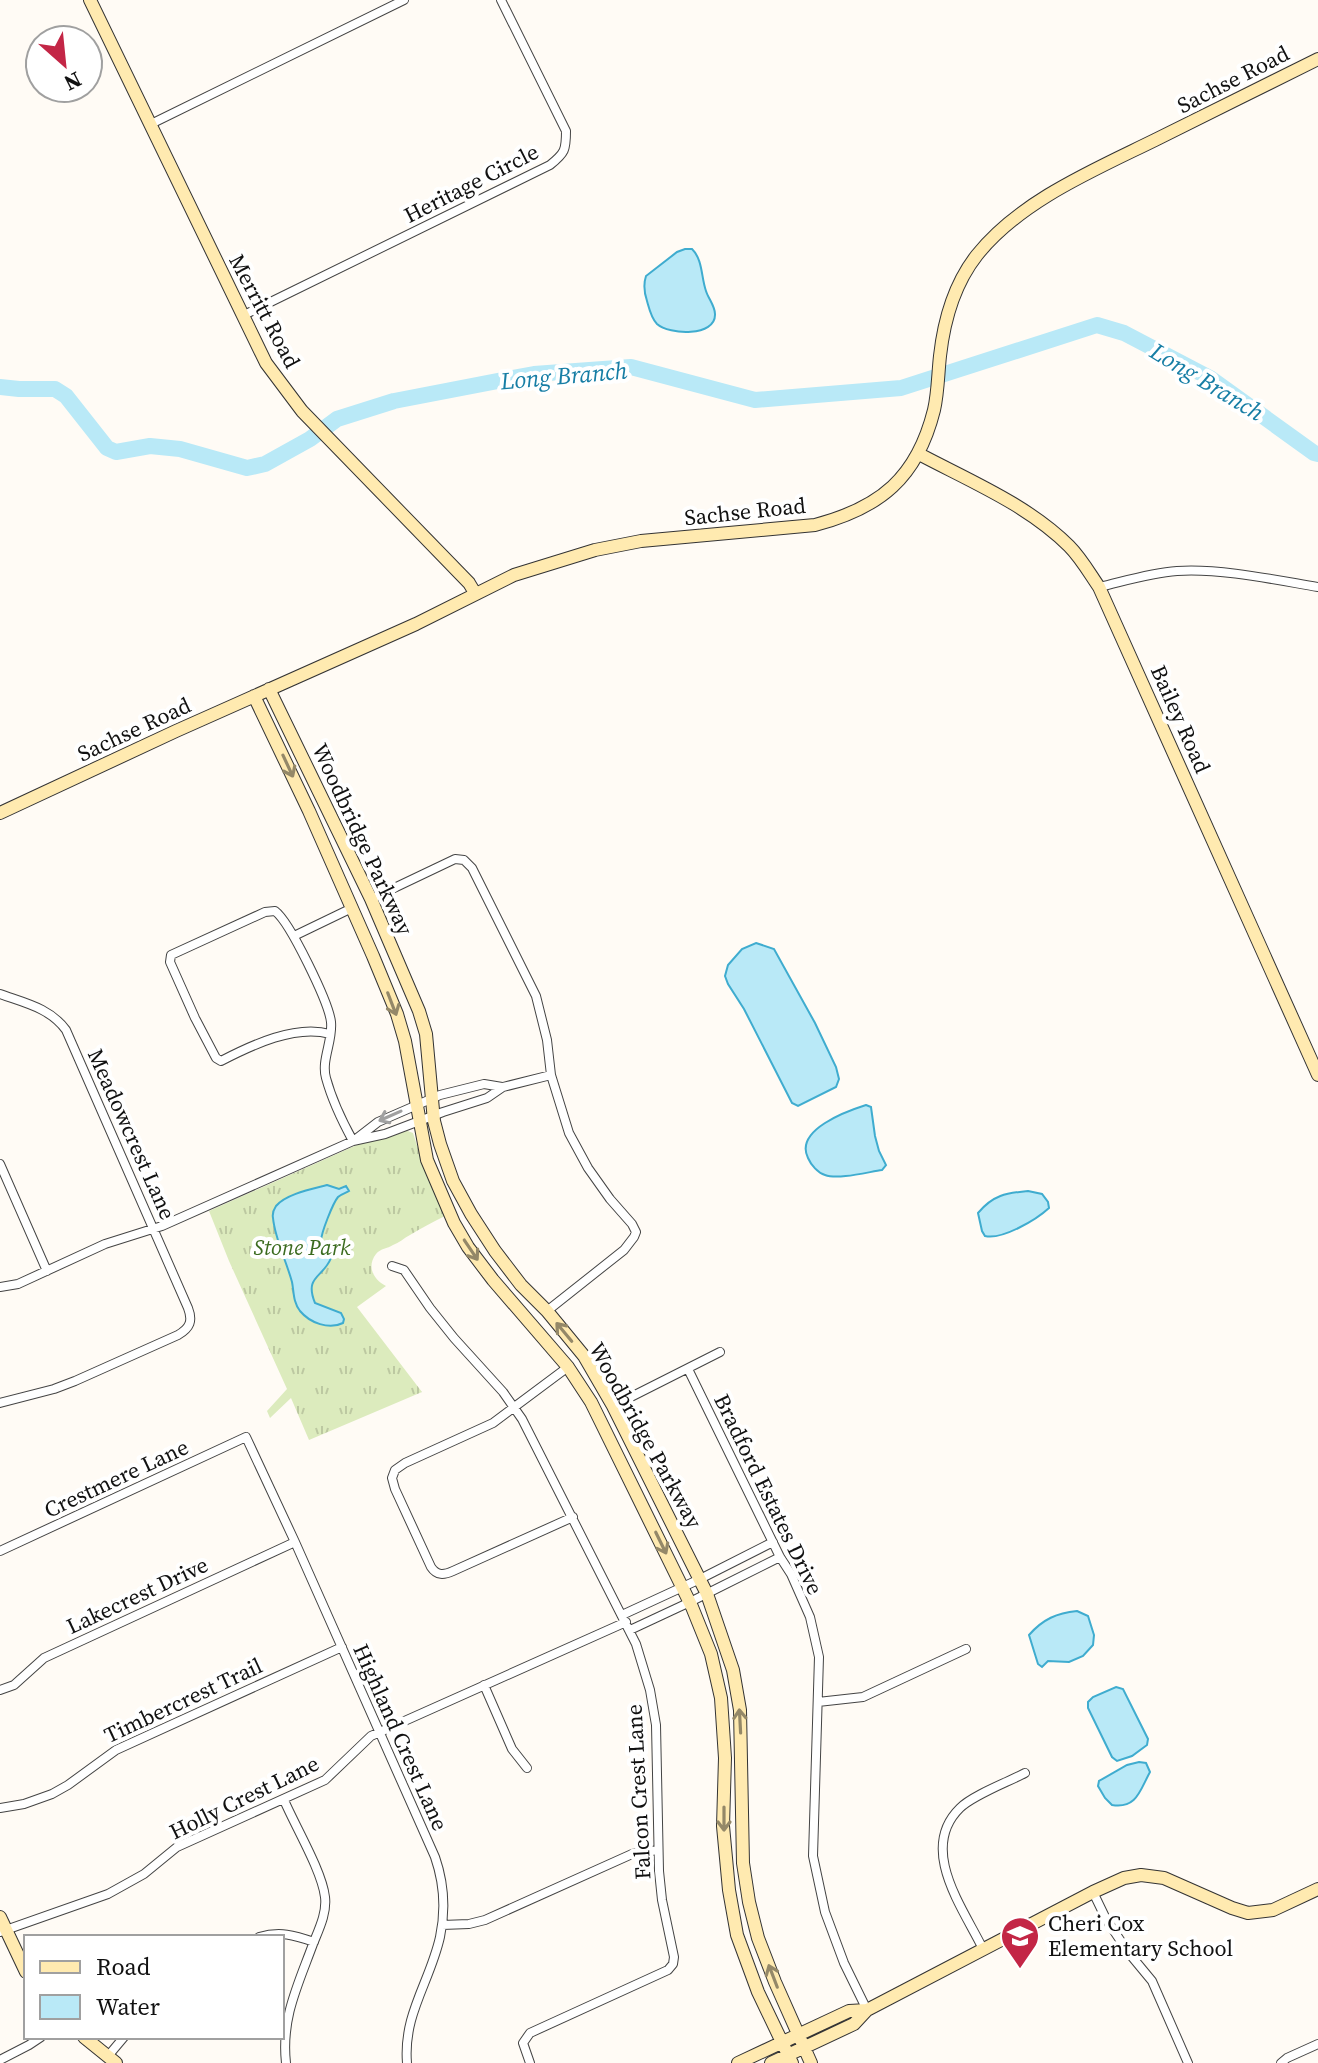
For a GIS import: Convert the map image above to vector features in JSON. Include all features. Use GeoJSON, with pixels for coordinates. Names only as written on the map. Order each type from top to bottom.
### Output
{"type":"FeatureCollection","features":[{"type":"Feature","properties":{"kind":"main road","name":"Merritt Road"},"geometry":{"type":"LineString","coordinates":[[90,0],[266,363],[302,411],[466,580],[475,593]]}},
{"type":"Feature","properties":{"kind":"main road","name":"Sachse Road"},"geometry":{"type":"LineString","coordinates":[[0,813],[416,624],[514,575],[595,550],[641,541],[815,525],[840,519],[869,506],[898,482],[919,454],[934,409],[944,326],[952,301],[977,255],[1006,224],[1030,206],[1113,161],[1318,59]]}},
{"type":"Feature","properties":{"kind":"main road","name":"Bailey Road"},"geometry":{"type":"LineString","coordinates":[[919,454],[1009,502],[1039,522],[1070,547],[1099,587],[1318,1075]]}},
{"type":"Feature","properties":{"kind":"main road","name":"Woodbridge Parkway"},"geometry":{"type":"LineString","coordinates":[[269,689],[371,899],[419,1011],[426,1034],[434,1115],[453,1181],[471,1214],[521,1285],[584,1356],[613,1406],[707,1594],[733,1670],[740,1710],[743,1863],[749,1902],[764,1953],[811,2063]]}},
{"type":"Feature","properties":{"kind":"main road","name":"Woodbridge Parkway"},"geometry":{"type":"LineString","coordinates":[[254,696],[309,811],[397,1014],[405,1041],[427,1160],[454,1223],[493,1280],[568,1367],[591,1402],[683,1587],[711,1654],[721,1698],[725,1758],[723,1826],[737,1935],[758,1992],[790,2059]]}},
{"type":"Feature","properties":{"kind":"main road"},"geometry":{"type":"LineString","coordinates":[[771,2063],[790,2059],[804,2048],[854,2024],[867,2010],[1124,1878],[1141,1875],[1164,1878],[1248,1913],[1273,1910],[1318,1889]]}},
{"type":"Feature","properties":{"kind":"main road"},"geometry":{"type":"LineString","coordinates":[[2,1926],[24,1968]]}},
{"type":"Feature","properties":{"kind":"main road"},"geometry":{"type":"LineString","coordinates":[[738,2063],[849,2011],[867,2010]]}},
{"type":"Feature","properties":{"kind":"main road"},"geometry":{"type":"LineString","coordinates":[[86,2039],[112,2060]]}},
{"type":"Feature","properties":{"kind":"street"},"geometry":{"type":"LineString","coordinates":[[151,124],[404,0]]}},
{"type":"Feature","properties":{"kind":"street","name":"Heritage Circle"},"geometry":{"type":"LineString","coordinates":[[242,316],[550,165],[561,156],[566,148],[566,131],[501,0]]}},
{"type":"Feature","properties":{"kind":"street"},"geometry":{"type":"LineString","coordinates":[[1099,587],[1145,575],[1180,571],[1260,577],[1318,587]]}},
{"type":"Feature","properties":{"kind":"street"},"geometry":{"type":"LineString","coordinates":[[371,899],[455,859],[464,860],[536,996],[547,1040],[551,1075],[569,1133],[610,1199],[636,1232],[624,1250],[547,1311]]}},
{"type":"Feature","properties":{"kind":"street"},"geometry":{"type":"LineString","coordinates":[[294,936],[352,908]]}},
{"type":"Feature","properties":{"kind":"street"},"geometry":{"type":"LineString","coordinates":[[330,1034],[304,1030],[258,1044],[221,1061],[210,1049],[170,962],[171,955],[265,912],[275,911],[281,915],[294,936],[331,1021],[330,1047],[324,1067],[326,1079],[353,1141]]}},
{"type":"Feature","properties":{"kind":"street","name":"Meadowcrest Lane"},"geometry":{"type":"LineString","coordinates":[[0,994],[42,1009],[66,1030],[188,1308],[191,1323],[178,1335],[75,1381],[0,1403]]}},
{"type":"Feature","properties":{"kind":"street"},"geometry":{"type":"LineString","coordinates":[[0,1287],[18,1284],[105,1244],[153,1229],[353,1141],[385,1134],[487,1098],[503,1087],[551,1075]]}},
{"type":"Feature","properties":{"kind":"street"},"geometry":{"type":"LineString","coordinates":[[353,1141],[378,1122],[432,1098],[484,1084],[503,1087]]}},
{"type":"Feature","properties":{"kind":"street"},"geometry":{"type":"LineString","coordinates":[[0,1164],[47,1271]]}},
{"type":"Feature","properties":{"kind":"street","name":"Falcon Crest Lane"},"geometry":{"type":"LineString","coordinates":[[392,1266],[404,1270],[443,1325],[503,1392],[530,1431],[626,1622],[646,1674],[656,1725],[657,1850],[673,1964],[668,1970],[530,2033],[523,2043],[530,2063]]}},
{"type":"Feature","properties":{"kind":"street"},"geometry":{"type":"LineString","coordinates":[[613,1406],[720,1352]]}},
{"type":"Feature","properties":{"kind":"street"},"geometry":{"type":"LineString","coordinates":[[568,1367],[493,1423],[405,1463],[392,1474],[392,1483],[431,1567],[437,1573],[447,1573],[573,1517]]}},
{"type":"Feature","properties":{"kind":"street","name":"Bradford Estates Drive"},"geometry":{"type":"LineString","coordinates":[[688,1369],[810,1617],[819,1657],[813,1856],[825,1912],[844,1963],[867,2010]]}},
{"type":"Feature","properties":{"kind":"street","name":"Highland Crest Lane"},"geometry":{"type":"LineString","coordinates":[[246,1437],[438,1866],[444,1893],[442,1925],[412,2012],[406,2042],[407,2063]]}},
{"type":"Feature","properties":{"kind":"street","name":"Crestmere Lane"},"geometry":{"type":"LineString","coordinates":[[0,1551],[246,1437]]}},
{"type":"Feature","properties":{"kind":"street","name":"Lakecrest Drive"},"geometry":{"type":"LineString","coordinates":[[0,1690],[14,1685],[44,1658],[295,1542]]}},
{"type":"Feature","properties":{"kind":"street","name":"Holly Crest Lane"},"geometry":{"type":"LineString","coordinates":[[626,1622],[683,1587],[773,1542]]}},
{"type":"Feature","properties":{"kind":"street","name":"Holly Crest Lane"},"geometry":{"type":"LineString","coordinates":[[2,1926],[108,1894],[144,1874],[177,1847],[331,1777],[363,1742],[379,1732],[626,1622],[690,1602],[780,1557]]}},
{"type":"Feature","properties":{"kind":"street","name":"Timbercrest Trail"},"geometry":{"type":"LineString","coordinates":[[0,1808],[52,1794],[116,1750],[342,1647]]}},
{"type":"Feature","properties":{"kind":"street"},"geometry":{"type":"LineString","coordinates":[[818,1702],[863,1697],[966,1649]]}},
{"type":"Feature","properties":{"kind":"street"},"geometry":{"type":"LineString","coordinates":[[484,1685],[512,1749],[527,1768]]}},
{"type":"Feature","properties":{"kind":"street"},"geometry":{"type":"LineString","coordinates":[[983,1949],[947,1878],[941,1850],[946,1827],[961,1807],[1025,1773]]}},
{"type":"Feature","properties":{"kind":"street"},"geometry":{"type":"LineString","coordinates":[[284,1800],[325,1894],[324,1912],[289,2008],[286,2063]]}},
{"type":"Feature","properties":{"kind":"street"},"geometry":{"type":"LineString","coordinates":[[442,1925],[485,1920],[632,1854],[657,1850]]}},
{"type":"Feature","properties":{"kind":"street"},"geometry":{"type":"LineString","coordinates":[[1093,1892],[1106,1919],[1152,1981],[1188,2063]]}},
{"type":"Feature","properties":{"kind":"street"},"geometry":{"type":"LineString","coordinates":[[266,1935],[289,1934],[314,1942]]}},
{"type":"Feature","properties":{"kind":"street"},"geometry":{"type":"LineString","coordinates":[[0,2060],[38,2039]]}},
{"type":"Feature","properties":{"kind":"street"},"geometry":{"type":"LineString","coordinates":[[112,2060],[123,2039]]}},
{"type":"Feature","properties":{"kind":"street"},"geometry":{"type":"LineString","coordinates":[[1281,2063],[1318,2044]]}},
{"type":"Feature","properties":{"kind":"green space","name":"Stone Park"},"geometry":{"type":"Polygon","coordinates":[[[405,1130],[413,1133],[445,1216],[376,1254],[373,1273],[386,1286],[357,1307],[422,1392],[309,1440],[291,1398],[270,1418],[267,1411],[287,1389],[209,1211],[359,1144],[405,1130]]]}},
{"type":"Feature","properties":{"kind":"water"},"geometry":{"type":"Polygon","coordinates":[[[685,249],[692,249],[698,258],[715,314],[708,327],[691,332],[671,330],[657,324],[650,313],[644,288],[646,276],[685,249]]]}},
{"type":"Feature","properties":{"kind":"water"},"geometry":{"type":"Polygon","coordinates":[[[756,943],[774,949],[836,1067],[839,1079],[836,1087],[798,1106],[792,1103],[725,976],[728,965],[742,949],[756,943]]]}},
{"type":"Feature","properties":{"kind":"water"},"geometry":{"type":"Polygon","coordinates":[[[866,1105],[871,1107],[875,1136],[886,1165],[882,1170],[845,1176],[820,1172],[808,1158],[808,1139],[825,1123],[866,1105]]]}},
{"type":"Feature","properties":{"kind":"water"},"geometry":{"type":"Polygon","coordinates":[[[327,1185],[339,1189],[346,1186],[349,1191],[338,1197],[333,1205],[321,1241],[331,1258],[312,1287],[315,1303],[341,1313],[343,1323],[332,1326],[314,1322],[298,1308],[273,1216],[276,1206],[286,1198],[327,1185]]]}},
{"type":"Feature","properties":{"kind":"water"},"geometry":{"type":"Polygon","coordinates":[[[1028,1191],[1042,1194],[1049,1208],[1009,1232],[985,1236],[978,1213],[1000,1196],[1028,1191]]]}},
{"type":"Feature","properties":{"kind":"water"},"geometry":{"type":"Polygon","coordinates":[[[1077,1611],[1088,1616],[1094,1635],[1093,1645],[1083,1656],[1069,1662],[1048,1661],[1042,1667],[1038,1664],[1029,1635],[1051,1618],[1077,1611]]]}},
{"type":"Feature","properties":{"kind":"water"},"geometry":{"type":"Polygon","coordinates":[[[1116,1687],[1123,1689],[1148,1739],[1147,1745],[1132,1756],[1117,1761],[1112,1757],[1088,1708],[1088,1702],[1093,1697],[1116,1687]]]}},
{"type":"Feature","properties":{"kind":"water"},"geometry":{"type":"Polygon","coordinates":[[[1146,1763],[1150,1772],[1140,1791],[1127,1804],[1112,1805],[1098,1786],[1099,1781],[1127,1765],[1146,1763]]]}},
{"type":"Feature","properties":{"kind":"waterway","name":"Long Branch"},"geometry":{"type":"LineString","coordinates":[[0,387],[55,389],[66,396],[107,448],[116,452],[150,446],[180,449],[247,468],[265,464],[310,439],[337,419],[394,401],[534,374],[631,367],[755,400],[901,388],[1097,325],[1124,333],[1210,378],[1318,454]]}},
{"type":"Feature","properties":{"kind":"place","name":"Cheri Cox Elementary School"},"geometry":{"type":"Point","coordinates":[1020,1970]}}]}
